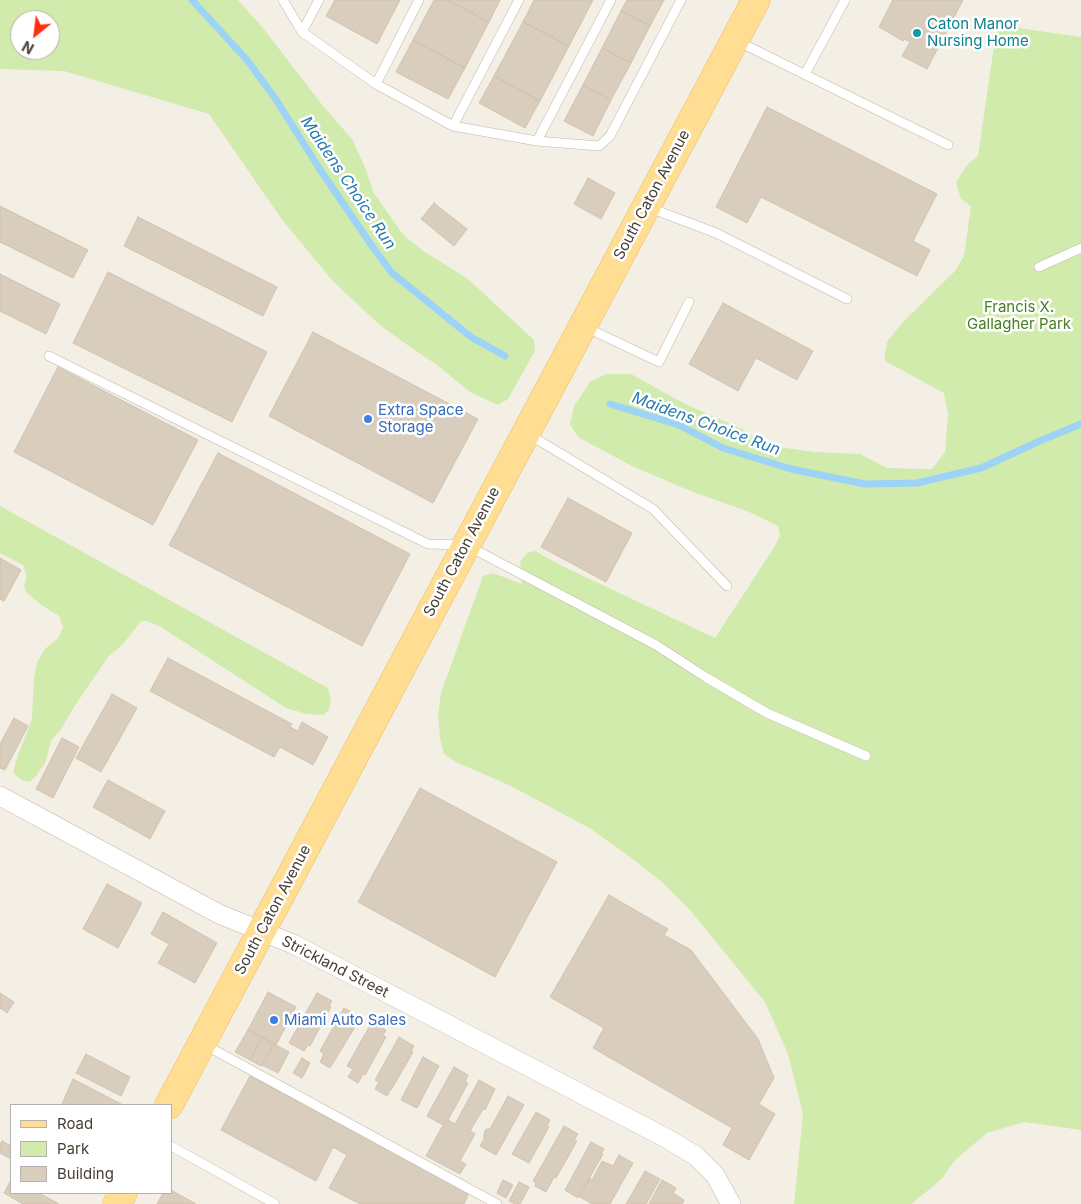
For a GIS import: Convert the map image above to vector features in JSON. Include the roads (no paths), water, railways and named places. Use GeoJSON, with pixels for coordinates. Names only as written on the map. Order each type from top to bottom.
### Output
{"type":"FeatureCollection","features":[{"type":"Feature","properties":{"kind":"main road","name":"South Caton Avenue"},"geometry":{"type":"LineString","coordinates":[[170,1104],[756,0]]}},
{"type":"Feature","properties":{"kind":"street","name":"Strickland Street"},"geometry":{"type":"LineString","coordinates":[[0,796],[218,914],[293,944],[666,1138],[696,1156],[715,1175],[731,1204]]}},
{"type":"Feature","properties":{"kind":"lane"},"geometry":{"type":"LineString","coordinates":[[283,0],[302,32],[376,84],[453,126],[537,140],[599,146],[610,136],[681,0]]}},
{"type":"Feature","properties":{"kind":"lane"},"geometry":{"type":"LineString","coordinates":[[302,32],[318,0]]}},
{"type":"Feature","properties":{"kind":"lane"},"geometry":{"type":"LineString","coordinates":[[376,84],[419,0]]}},
{"type":"Feature","properties":{"kind":"lane"},"geometry":{"type":"LineString","coordinates":[[453,126],[519,0]]}},
{"type":"Feature","properties":{"kind":"lane"},"geometry":{"type":"LineString","coordinates":[[537,140],[611,0]]}},
{"type":"Feature","properties":{"kind":"lane"},"geometry":{"type":"LineString","coordinates":[[805,74],[845,0]]}},
{"type":"Feature","properties":{"kind":"lane"},"geometry":{"type":"LineString","coordinates":[[734,40],[948,145]]}},
{"type":"Feature","properties":{"kind":"lane"},"geometry":{"type":"LineString","coordinates":[[646,206],[716,233],[847,299]]}},
{"type":"Feature","properties":{"kind":"lane"},"geometry":{"type":"LineString","coordinates":[[1039,267],[1081,248]]}},
{"type":"Feature","properties":{"kind":"lane"},"geometry":{"type":"LineString","coordinates":[[582,326],[659,362],[689,302]]}},
{"type":"Feature","properties":{"kind":"lane"},"geometry":{"type":"LineString","coordinates":[[50,356],[428,544],[466,545],[656,646],[706,678],[767,713],[866,756]]}},
{"type":"Feature","properties":{"kind":"lane"},"geometry":{"type":"LineString","coordinates":[[526,433],[653,509],[727,586]]}},
{"type":"Feature","properties":{"kind":"lane"},"geometry":{"type":"LineString","coordinates":[[202,1043],[497,1204]]}},
{"type":"Feature","properties":{"kind":"lane"},"geometry":{"type":"LineString","coordinates":[[172,1147],[275,1204]]}},
{"type":"Feature","properties":{"kind":"waterway","name":"Maidens Choice Run"},"geometry":{"type":"LineString","coordinates":[[192,0],[247,60],[275,98],[319,168],[392,273],[471,337],[505,356]]}},
{"type":"Feature","properties":{"kind":"waterway","name":"Maidens Choice Run"},"geometry":{"type":"LineString","coordinates":[[610,404],[679,425],[723,448],[791,469],[865,484],[917,483],[981,468],[1081,424]]}},
{"type":"Feature","properties":{"kind":"place","name":"Caton Manor Nursing Home"},"geometry":{"type":"Point","coordinates":[917,33]}},
{"type":"Feature","properties":{"kind":"place","name":"Extra Space Storage"},"geometry":{"type":"Point","coordinates":[368,419]}},
{"type":"Feature","properties":{"kind":"place","name":"Miami Auto Sales"},"geometry":{"type":"Point","coordinates":[274,1020]}},
{"type":"Feature","properties":{"kind":"park label","name":"Francis X. Gallagher Park"},"geometry":{"type":"Point","coordinates":[1019,316]}}]}
